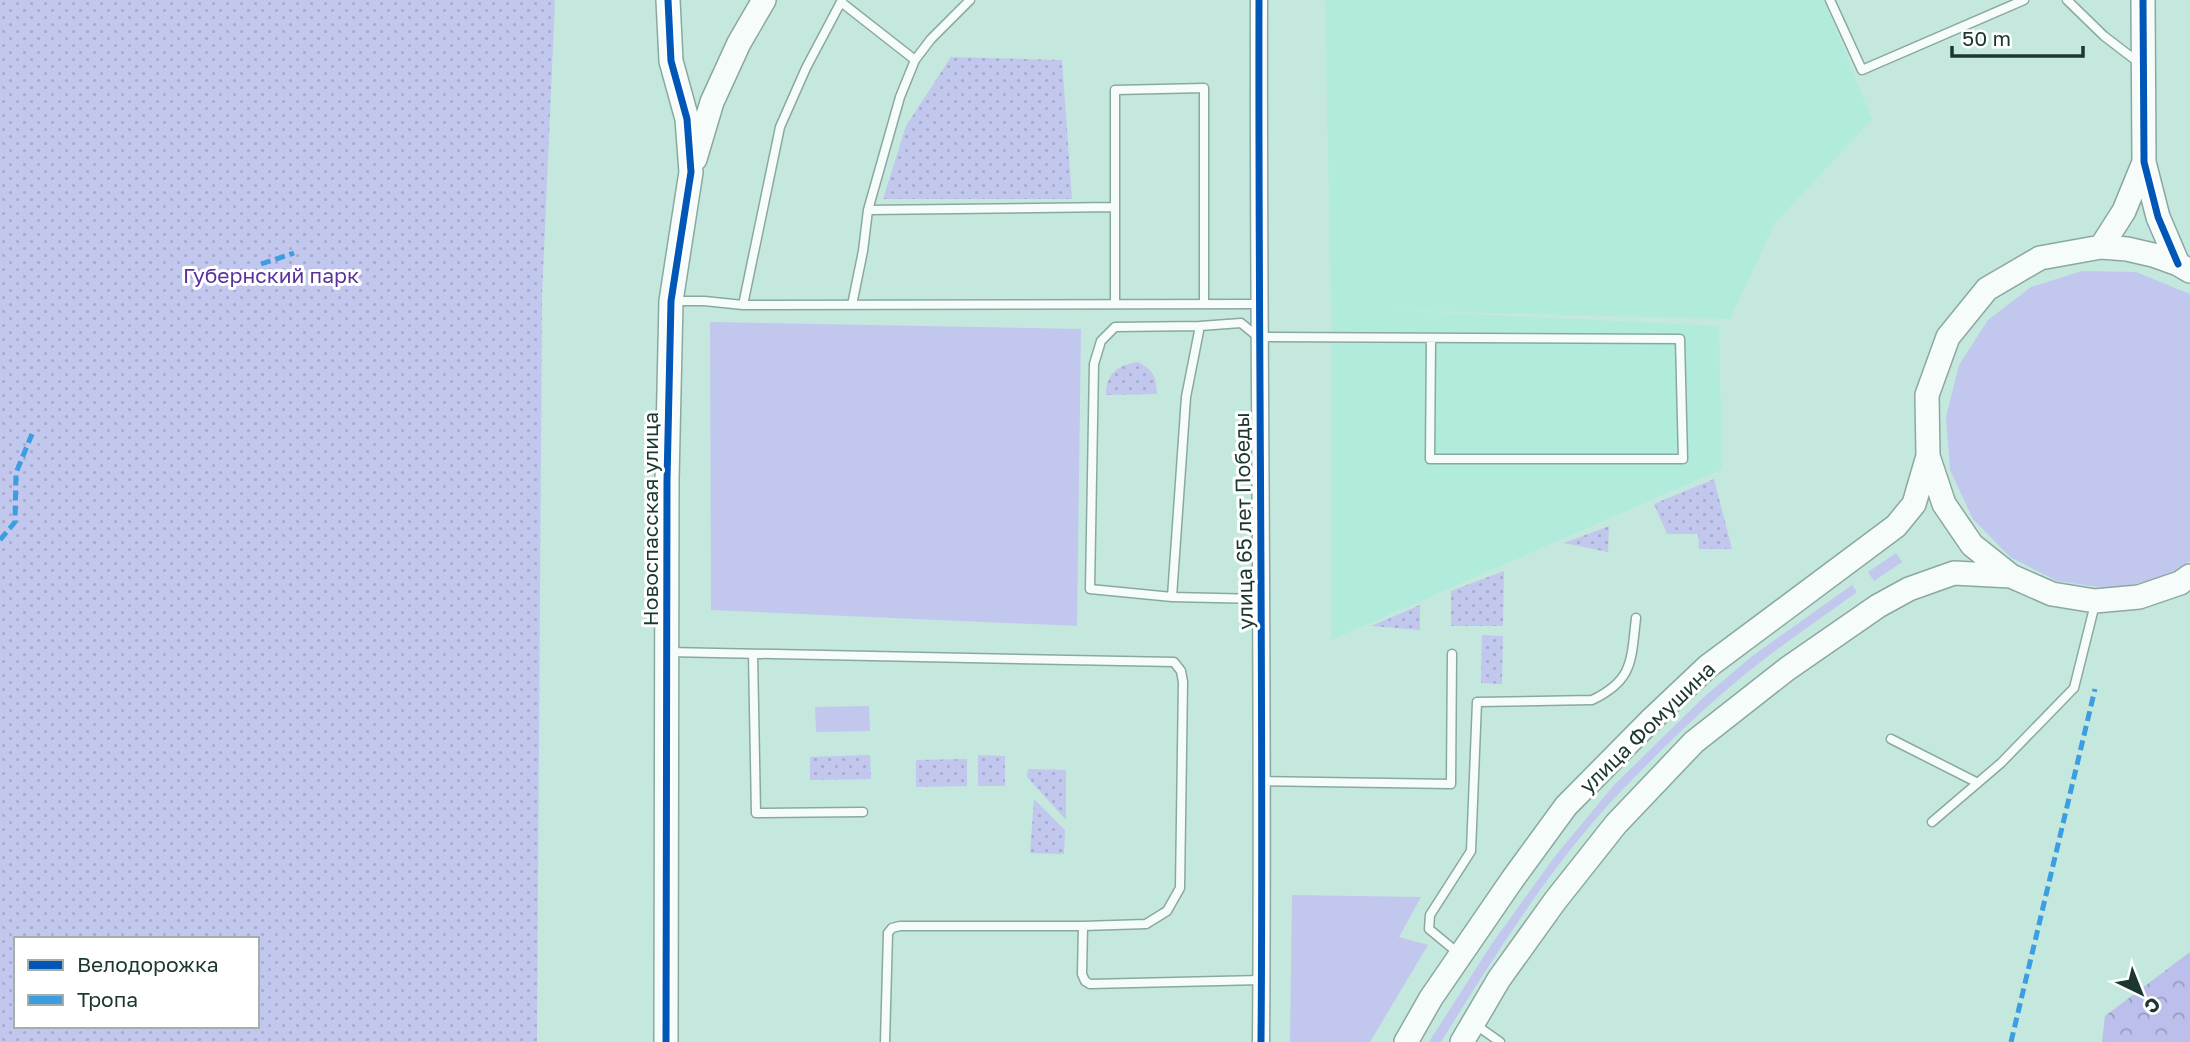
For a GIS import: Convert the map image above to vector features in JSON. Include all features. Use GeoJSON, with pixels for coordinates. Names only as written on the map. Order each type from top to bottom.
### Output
{"type":"FeatureCollection","features":[{"type":"Feature","properties":{"kind":"main road","name":"Новоспасская улица"},"geometry":{"type":"LineString","coordinates":[[666,1042],[667,480],[671,300],[691,172],[687,119],[671,61],[668,0]]}},
{"type":"Feature","properties":{"kind":"main road"},"geometry":{"type":"LineString","coordinates":[[691,172],[712,102],[739,43],[764,0]]}},
{"type":"Feature","properties":{"kind":"main road"},"geometry":{"type":"LineString","coordinates":[[2143,0],[2144,162],[2158,217],[2184,268]]}},
{"type":"Feature","properties":{"kind":"main road"},"geometry":{"type":"LineString","coordinates":[[2101,247],[2123,211],[2144,162]]}},
{"type":"Feature","properties":{"kind":"main road"},"geometry":{"type":"LineString","coordinates":[[2184,268],[2153,254],[2101,247],[2040,258],[1987,289],[1948,337],[1927,395],[1928,456],[1944,504],[1972,545],[2011,576],[2052,594],[2095,601],[2138,597],[2180,583],[2190,576]]}},
{"type":"Feature","properties":{"kind":"main road","name":"улица Фомушина"},"geometry":{"type":"LineString","coordinates":[[1406,1042],[1431,998],[1566,806],[1707,667],[1896,526],[1914,504],[1928,456]]}},
{"type":"Feature","properties":{"kind":"main road","name":"улица Фомушина"},"geometry":{"type":"LineString","coordinates":[[1468,1032],[1499,979],[1564,890],[1616,824],[1694,742],[1787,669],[1878,606],[1909,589],[1954,573],[2011,576]]}},
{"type":"Feature","properties":{"kind":"street","name":"улица 65 лет Победы"},"geometry":{"type":"LineString","coordinates":[[1259,0],[1261,1042]]}},
{"type":"Feature","properties":{"kind":"lane"},"geometry":{"type":"LineString","coordinates":[[852,305],[868,210],[900,97],[915,60],[931,38],[970,0]]}},
{"type":"Feature","properties":{"kind":"lane"},"geometry":{"type":"LineString","coordinates":[[1830,0],[1862,70],[2024,0]]}},
{"type":"Feature","properties":{"kind":"lane"},"geometry":{"type":"LineString","coordinates":[[2067,0],[2104,36],[2143,66]]}},
{"type":"Feature","properties":{"kind":"lane"},"geometry":{"type":"LineString","coordinates":[[743,305],[779,127],[806,68],[842,1],[915,60]]}},
{"type":"Feature","properties":{"kind":"lane"},"geometry":{"type":"LineString","coordinates":[[1115,303],[1115,90],[1204,88],[1204,303]]}},
{"type":"Feature","properties":{"kind":"lane"},"geometry":{"type":"LineString","coordinates":[[868,210],[1115,207]]}},
{"type":"Feature","properties":{"kind":"lane"},"geometry":{"type":"LineString","coordinates":[[671,300],[743,305],[1258,304]]}},
{"type":"Feature","properties":{"kind":"lane"},"geometry":{"type":"LineString","coordinates":[[1261,599],[1172,597],[1090,589],[1094,364],[1101,341],[1115,327],[1241,323],[1258,337],[1679,339],[1683,459],[1430,459],[1431,338]]}},
{"type":"Feature","properties":{"kind":"lane"},"geometry":{"type":"LineString","coordinates":[[1172,597],[1186,397],[1200,326]]}},
{"type":"Feature","properties":{"kind":"lane"},"geometry":{"type":"LineString","coordinates":[[1932,822],[2001,763],[2074,688],[2095,601]]}},
{"type":"Feature","properties":{"kind":"lane"},"geometry":{"type":"LineString","coordinates":[[1461,955],[1429,929],[1428,924],[1430,915],[1471,851],[1477,702],[1592,700],[1608,692],[1621,680],[1631,664],[1636,618]]}},
{"type":"Feature","properties":{"kind":"lane"},"geometry":{"type":"LineString","coordinates":[[668,652],[1174,662],[1181,671],[1180,888],[1167,911],[1146,924],[892,928],[888,933],[885,1042]]}},
{"type":"Feature","properties":{"kind":"lane"},"geometry":{"type":"LineString","coordinates":[[761,654],[753,654],[756,813],[863,812]]}},
{"type":"Feature","properties":{"kind":"lane"},"geometry":{"type":"LineString","coordinates":[[1260,781],[1451,784],[1452,654]]}},
{"type":"Feature","properties":{"kind":"lane"},"geometry":{"type":"LineString","coordinates":[[1891,739],[1979,783]]}},
{"type":"Feature","properties":{"kind":"lane"},"geometry":{"type":"LineString","coordinates":[[1083,926],[1082,974],[1090,984],[1261,980]]}},
{"type":"Feature","properties":{"kind":"lane"},"geometry":{"type":"LineString","coordinates":[[1468,1032],[1500,1042]]}},
{"type":"Feature","properties":{"kind":"shaded area"},"geometry":{"type":"Polygon","coordinates":[[[1325,0],[1824,0],[1872,119],[1775,223],[1730,319],[1382,310],[1719,326],[1722,469],[1331,640],[1331,309],[1325,0]]]}},
{"type":"Feature","properties":{"kind":"green space","name":"Губернский парк"},"geometry":{"type":"Polygon","coordinates":[[[0,0],[555,0],[542,296],[537,1042],[0,1042],[0,0]]]}},
{"type":"Feature","properties":{"kind":"green space"},"geometry":{"type":"Polygon","coordinates":[[[951,57],[1062,60],[1072,199],[883,199],[906,126],[951,57]]]}},
{"type":"Feature","properties":{"kind":"green space"},"geometry":{"type":"Polygon","coordinates":[[[2082,271],[2136,272],[2190,294],[2190,561],[2163,578],[2111,589],[2057,581],[2010,557],[1973,519],[1950,470],[1946,417],[1959,365],[1988,320],[2031,287],[2082,271]]]}},
{"type":"Feature","properties":{"kind":"green space"},"geometry":{"type":"Polygon","coordinates":[[[710,322],[1081,329],[1077,626],[711,610],[710,322]]]}},
{"type":"Feature","properties":{"kind":"green space"},"geometry":{"type":"Polygon","coordinates":[[[1138,362],[1153,375],[1157,394],[1106,395],[1108,381],[1114,371],[1138,362]]]}},
{"type":"Feature","properties":{"kind":"green space"},"geometry":{"type":"Polygon","coordinates":[[[1714,479],[1732,549],[1699,549],[1698,534],[1667,534],[1654,504],[1714,479]]]}},
{"type":"Feature","properties":{"kind":"green space"},"geometry":{"type":"Polygon","coordinates":[[[1609,526],[1608,552],[1564,543],[1609,526]]]}},
{"type":"Feature","properties":{"kind":"green space"},"geometry":{"type":"Polygon","coordinates":[[[1896,553],[1902,562],[1874,581],[1868,572],[1896,553]]]}},
{"type":"Feature","properties":{"kind":"green space"},"geometry":{"type":"Polygon","coordinates":[[[1504,571],[1503,626],[1451,626],[1451,591],[1504,571]]]}},
{"type":"Feature","properties":{"kind":"green space"},"geometry":{"type":"Polygon","coordinates":[[[1852,585],[1857,592],[1782,646],[1722,694],[1621,791],[1547,880],[1441,1042],[1429,1042],[1491,945],[1556,855],[1614,785],[1705,696],[1751,657],[1852,585]]]}},
{"type":"Feature","properties":{"kind":"green space"},"geometry":{"type":"Polygon","coordinates":[[[1420,605],[1420,630],[1371,626],[1420,605]]]}},
{"type":"Feature","properties":{"kind":"green space"},"geometry":{"type":"Polygon","coordinates":[[[1482,635],[1503,636],[1502,684],[1481,683],[1482,635]]]}},
{"type":"Feature","properties":{"kind":"green space"},"geometry":{"type":"Polygon","coordinates":[[[869,706],[870,731],[816,732],[815,707],[869,706]]]}},
{"type":"Feature","properties":{"kind":"green space"},"geometry":{"type":"Polygon","coordinates":[[[870,755],[871,779],[810,780],[810,757],[870,755]]]}},
{"type":"Feature","properties":{"kind":"green space"},"geometry":{"type":"Polygon","coordinates":[[[978,755],[1005,756],[1005,786],[978,786],[978,755]]]}},
{"type":"Feature","properties":{"kind":"green space"},"geometry":{"type":"Polygon","coordinates":[[[967,759],[967,786],[916,787],[916,760],[967,759]]]}},
{"type":"Feature","properties":{"kind":"green space"},"geometry":{"type":"Polygon","coordinates":[[[1028,769],[1066,770],[1066,820],[1027,777],[1028,769]]]}},
{"type":"Feature","properties":{"kind":"green space"},"geometry":{"type":"Polygon","coordinates":[[[1034,799],[1065,830],[1064,854],[1030,853],[1034,799]]]}},
{"type":"Feature","properties":{"kind":"green space"},"geometry":{"type":"Polygon","coordinates":[[[1292,895],[1421,897],[1399,937],[1428,945],[1370,1042],[1290,1042],[1292,895]]]}},
{"type":"Feature","properties":{"kind":"green space"},"geometry":{"type":"Polygon","coordinates":[[[2190,952],[2190,1042],[2102,1042],[2105,1016],[2190,952]]]}},
{"type":"Feature","properties":{"kind":"marked path"},"geometry":{"type":"LineString","coordinates":[[261,264],[294,253]]}},
{"type":"Feature","properties":{"kind":"marked path"},"geometry":{"type":"LineString","coordinates":[[0,540],[15,522],[16,473],[32,434]]}},
{"type":"Feature","properties":{"kind":"marked path"},"geometry":{"type":"LineString","coordinates":[[2011,1042],[2095,689]]}},
{"type":"Feature","properties":{"kind":"cycle path"},"geometry":{"type":"LineString","coordinates":[[666,1042],[667,480],[671,301],[691,172],[687,119],[671,61],[668,0]]}},
{"type":"Feature","properties":{"kind":"cycle path"},"geometry":{"type":"LineString","coordinates":[[1259,0],[1261,1042]]}},
{"type":"Feature","properties":{"kind":"cycle path"},"geometry":{"type":"LineString","coordinates":[[2143,0],[2144,162],[2158,217],[2178,264]]}}]}
